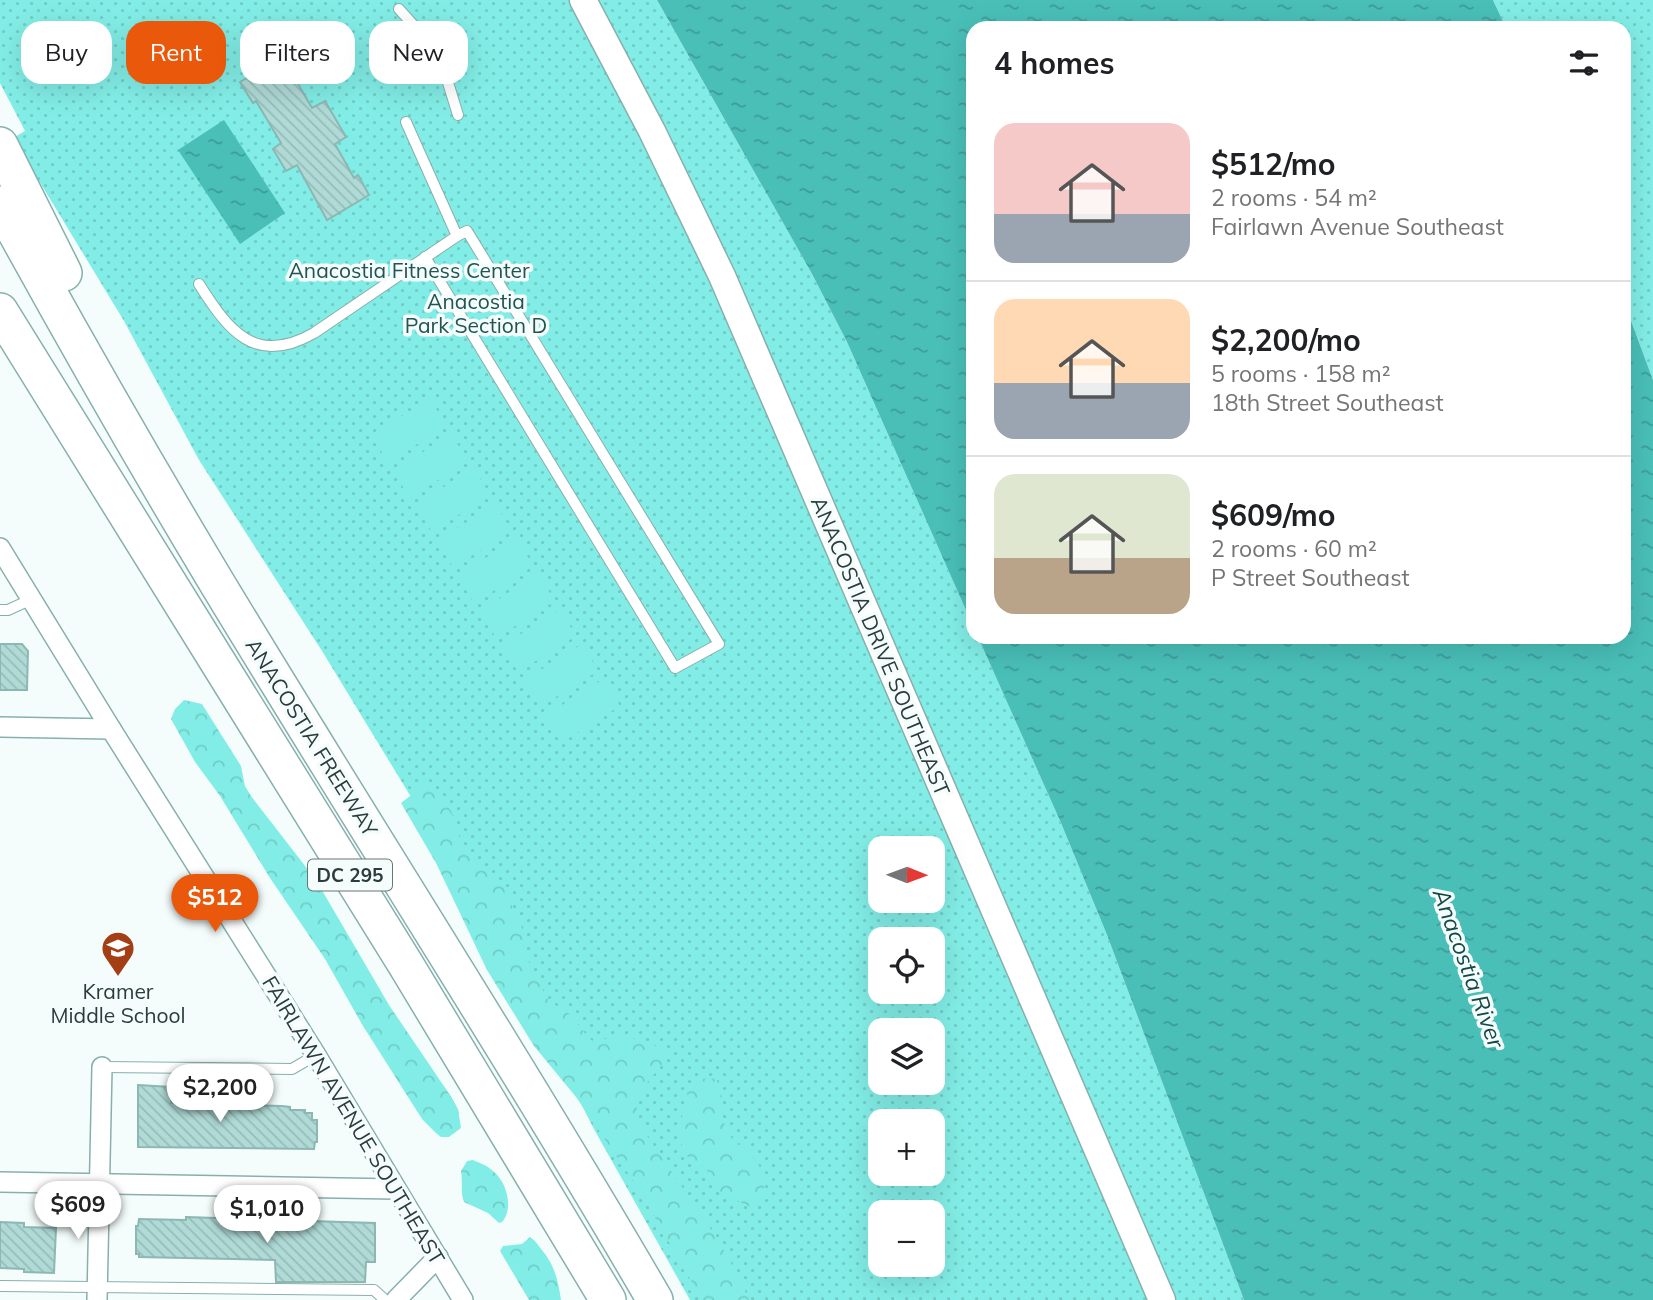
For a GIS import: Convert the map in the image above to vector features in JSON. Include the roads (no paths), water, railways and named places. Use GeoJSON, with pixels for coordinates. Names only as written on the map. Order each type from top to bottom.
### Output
{"type":"FeatureCollection","features":[{"type":"Feature","properties":{"kind":"highway"},"geometry":{"type":"LineString","coordinates":[[0,145],[216,580]]}},
{"type":"Feature","properties":{"kind":"highway","name":"ANACOSTIA FREEWAY"},"geometry":{"type":"LineString","coordinates":[[0,204],[216,580],[503,1045],[655,1300]]}},
{"type":"Feature","properties":{"kind":"highway"},"geometry":{"type":"LineString","coordinates":[[0,291],[87,454]]}},
{"type":"Feature","properties":{"kind":"highway","name":"ANACOSTIA FREEWAY"},"geometry":{"type":"LineString","coordinates":[[0,311],[406,965],[608,1300]]}},
{"type":"Feature","properties":{"kind":"street","name":"ANACOSTIA DRIVE SOUTHEAST"},"geometry":{"type":"LineString","coordinates":[[583,0],[646,119],[722,276],[1162,1300]]}},
{"type":"Feature","properties":{"kind":"street","name":"FAIRLAWN AVENUE SOUTHEAST"},"geometry":{"type":"LineString","coordinates":[[0,548],[316,1055],[463,1300]]}},
{"type":"Feature","properties":{"kind":"street"},"geometry":{"type":"LineString","coordinates":[[0,727],[111,729]]}},
{"type":"Feature","properties":{"kind":"street"},"geometry":{"type":"LineString","coordinates":[[97,1295],[102,1067]]}},
{"type":"Feature","properties":{"kind":"street"},"geometry":{"type":"LineString","coordinates":[[0,1182],[396,1189]]}},
{"type":"Feature","properties":{"kind":"street"},"geometry":{"type":"LineString","coordinates":[[396,1300],[438,1257]]}},
{"type":"Feature","properties":{"kind":"lane"},"geometry":{"type":"LineString","coordinates":[[400,9],[435,49],[458,116]]}},
{"type":"Feature","properties":{"kind":"lane"},"geometry":{"type":"LineString","coordinates":[[406,122],[457,236]]}},
{"type":"Feature","properties":{"kind":"lane"},"geometry":{"type":"LineString","coordinates":[[199,284],[217,312],[236,333],[262,344],[289,344],[314,333],[425,257],[467,231],[719,644],[675,668],[425,257]]}},
{"type":"Feature","properties":{"kind":"lane"},"geometry":{"type":"LineString","coordinates":[[0,610],[8,610],[32,599]]}},
{"type":"Feature","properties":{"kind":"lane"},"geometry":{"type":"LineString","coordinates":[[102,1067],[292,1069],[316,1055]]}},
{"type":"Feature","properties":{"kind":"lane"},"geometry":{"type":"LineString","coordinates":[[0,1286],[97,1295],[374,1290],[385,1300]]}},
{"type":"Feature","properties":{"kind":"water"},"geometry":{"type":"Polygon","coordinates":[[[657,0],[1493,0],[1503,21],[966,21],[966,610],[847,342],[812,274],[657,0]]]}},
{"type":"Feature","properties":{"kind":"water"},"geometry":{"type":"Polygon","coordinates":[[[224,120],[285,213],[240,244],[178,150],[224,120]]]}},
{"type":"Feature","properties":{"kind":"water","name":"Anacostia River"},"geometry":{"type":"Polygon","coordinates":[[[1631,321],[1653,380],[1653,1300],[1244,1300],[1107,935],[1061,823],[981,644],[1631,644],[1631,321]]]}},
{"type":"Feature","properties":{"kind":"place","name":"Kramer Middle School"},"geometry":{"type":"Point","coordinates":[118,978]}},
{"type":"Feature","properties":{"kind":"park label","name":"Anacostia Fitness Center"},"geometry":{"type":"Point","coordinates":[409,270]}},
{"type":"Feature","properties":{"kind":"park label","name":"Anacostia Park Section D"},"geometry":{"type":"Point","coordinates":[476,313]}}]}
